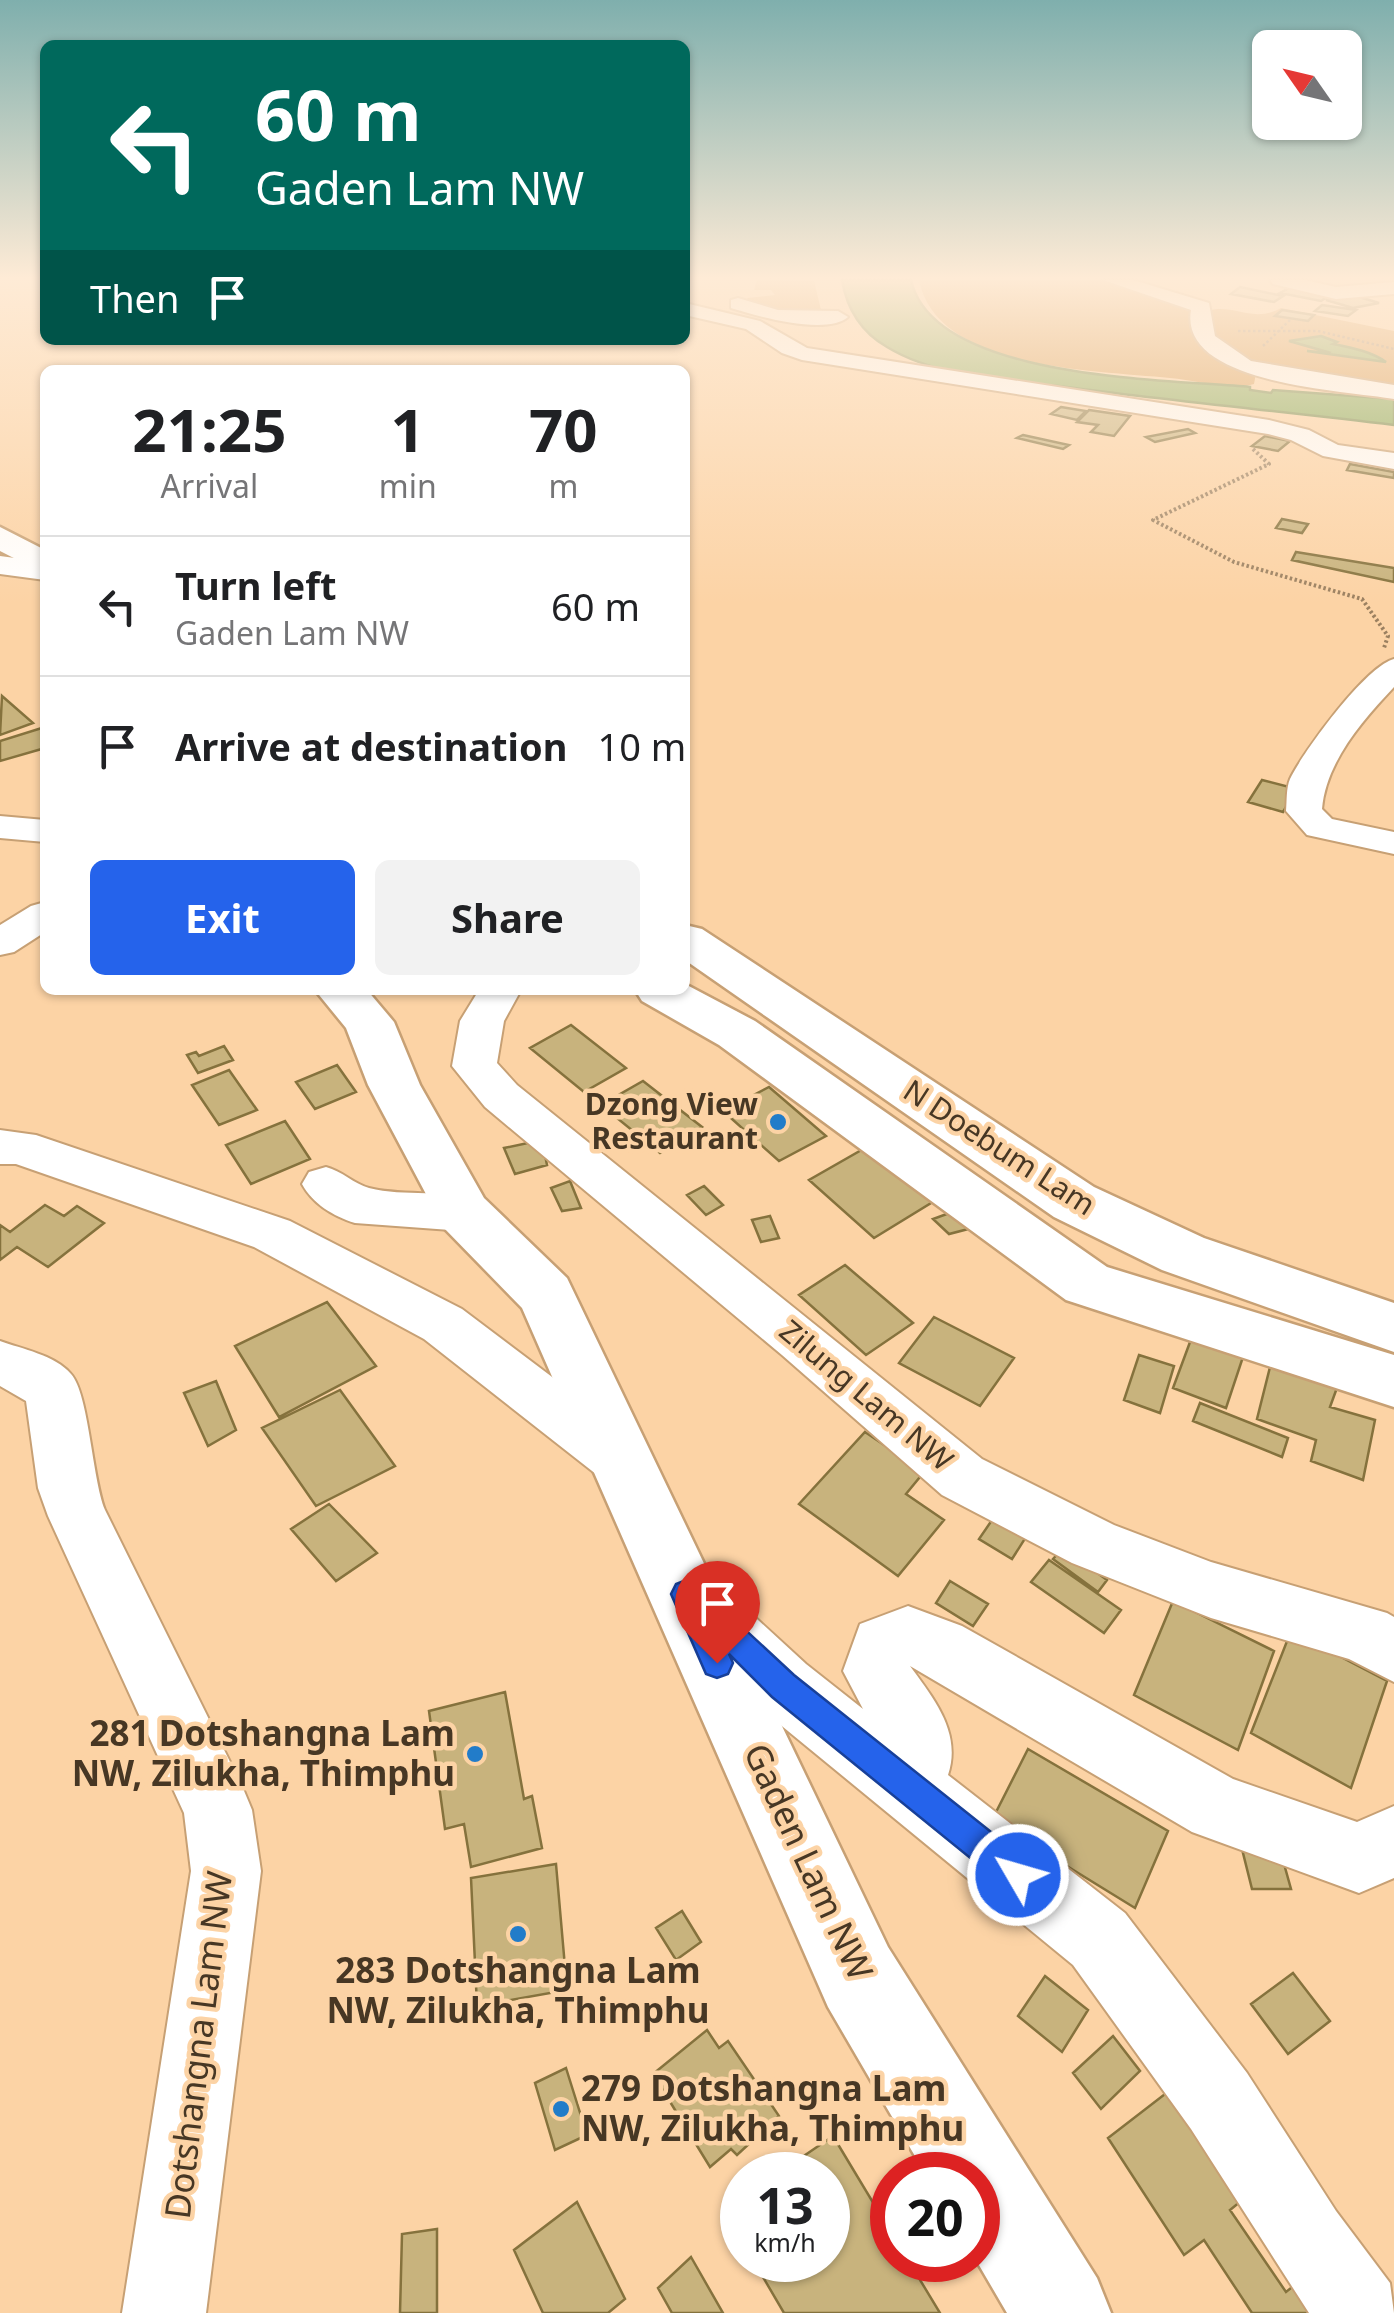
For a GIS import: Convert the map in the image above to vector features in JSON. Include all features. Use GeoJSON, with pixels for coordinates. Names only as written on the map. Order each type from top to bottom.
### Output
{"type":"FeatureCollection","features":[{"type":"Feature","properties":{"kind":"main road"},"geometry":{"type":"LineString","coordinates":[[0,521],[40,544]]}},
{"type":"Feature","properties":{"kind":"main road"},"geometry":{"type":"LineString","coordinates":[[0,537],[40,561]]}},
{"type":"Feature","properties":{"kind":"main road","name":"N Doebum Lam"},"geometry":{"type":"LineString","coordinates":[[690,914],[832,1002],[1026,1140],[1100,1182],[1223,1237],[1394,1292]]}},
{"type":"Feature","properties":{"kind":"main road","name":"N Doebum Lam"},"geometry":{"type":"LineString","coordinates":[[690,941],[1074,1202],[1183,1254],[1394,1328]]}},
{"type":"Feature","properties":{"kind":"main road","name":"Gaden Lam NW"},"geometry":{"type":"LineString","coordinates":[[344,995],[369,1022],[394,1085],[464,1213],[546,1294],[858,1976],[1062,2313]]}},
{"type":"Feature","properties":{"kind":"main road"},"geometry":{"type":"LineString","coordinates":[[668,995],[737,1033],[1088,1284],[1394,1381]]}},
{"type":"Feature","properties":{"kind":"street"},"geometry":{"type":"LineString","coordinates":[[1019,388],[1269,427],[1300,435],[1332,451],[1394,462]]}},
{"type":"Feature","properties":{"kind":"street"},"geometry":{"type":"LineString","coordinates":[[0,565],[40,571]]}},
{"type":"Feature","properties":{"kind":"street"},"geometry":{"type":"LineString","coordinates":[[1394,669],[1356,708],[1307,781],[1304,811],[1320,827],[1394,844]]}},
{"type":"Feature","properties":{"kind":"street"},"geometry":{"type":"LineString","coordinates":[[0,827],[40,831]]}},
{"type":"Feature","properties":{"kind":"street"},"geometry":{"type":"LineString","coordinates":[[0,943],[40,917]]}},
{"type":"Feature","properties":{"kind":"street","name":"Zilung Lam NW"},"geometry":{"type":"LineString","coordinates":[[497,995],[482,1021],[474,1066],[502,1096],[962,1477],[1093,1544],[1211,1590],[1365,1634],[1394,1652]]}},
{"type":"Feature","properties":{"kind":"street"},"geometry":{"type":"LineString","coordinates":[[0,1147],[19,1147],[272,1234],[443,1324],[621,1461]]}},
{"type":"Feature","properties":{"kind":"street"},"geometry":{"type":"LineString","coordinates":[[326,1184],[354,1205],[464,1213]]}},
{"type":"Feature","properties":{"kind":"street","name":"Dotshangna Lam NW"},"geometry":{"type":"LineString","coordinates":[[0,1363],[34,1376],[52,1390],[67,1488],[218,1810],[226,1871],[164,2313]]}},
{"type":"Feature","properties":{"kind":"street"},"geometry":{"type":"LineString","coordinates":[[686,1594],[783,1686],[1099,1939],[1218,2101],[1360,2313]]}},
{"type":"Feature","properties":{"kind":"street"},"geometry":{"type":"LineString","coordinates":[[910,1789],[920,1756],[915,1728],[875,1671],[882,1644],[908,1636],[940,1647],[990,1674],[1216,1808],[1359,1858],[1394,1842]]}},
{"type":"Feature","properties":{"kind":"path"},"geometry":{"type":"LineString","coordinates":[[1246,444],[1268,464],[1153,520],[1234,562],[1362,599],[1388,636],[1384,648],[1394,652]]}},
{"type":"Feature","properties":{"kind":"shaded area"},"geometry":{"type":"Polygon","coordinates":[[[1074,388],[1250,388],[1271,393],[1273,390],[1394,399],[1394,425],[1074,388]]]}},
{"type":"Feature","properties":{"kind":"building"},"geometry":{"type":"Polygon","coordinates":[[[1061,407],[1086,411],[1077,420],[1051,414],[1061,407]]]}},
{"type":"Feature","properties":{"kind":"building"},"geometry":{"type":"Polygon","coordinates":[[[1089,410],[1130,416],[1114,436],[1091,432],[1098,425],[1077,422],[1089,410]]]}},
{"type":"Feature","properties":{"kind":"building"},"geometry":{"type":"Polygon","coordinates":[[[1188,429],[1195,433],[1155,442],[1146,437],[1188,429]]]}},
{"type":"Feature","properties":{"kind":"building"},"geometry":{"type":"Polygon","coordinates":[[[1023,435],[1069,445],[1063,449],[1017,438],[1023,435]]]}},
{"type":"Feature","properties":{"kind":"building"},"geometry":{"type":"Polygon","coordinates":[[[1265,436],[1290,441],[1278,451],[1252,446],[1265,436]]]}},
{"type":"Feature","properties":{"kind":"building"},"geometry":{"type":"Polygon","coordinates":[[[1350,464],[1394,472],[1394,478],[1347,470],[1350,464]]]}},
{"type":"Feature","properties":{"kind":"building"},"geometry":{"type":"Polygon","coordinates":[[[1282,519],[1308,524],[1302,533],[1276,528],[1282,519]]]}},
{"type":"Feature","properties":{"kind":"building"},"geometry":{"type":"Polygon","coordinates":[[[1296,552],[1394,568],[1394,582],[1292,560],[1296,552]]]}},
{"type":"Feature","properties":{"kind":"building"},"geometry":{"type":"Polygon","coordinates":[[[2,696],[33,723],[0,735],[2,696]]]}},
{"type":"Feature","properties":{"kind":"building"},"geometry":{"type":"Polygon","coordinates":[[[40,729],[40,749],[0,761],[0,741],[40,729]]]}},
{"type":"Feature","properties":{"kind":"building"},"geometry":{"type":"Polygon","coordinates":[[[1262,780],[1297,789],[1283,812],[1248,802],[1262,780]]]}},
{"type":"Feature","properties":{"kind":"building"},"geometry":{"type":"Polygon","coordinates":[[[571,1025],[626,1068],[584,1092],[530,1048],[571,1025]]]}},
{"type":"Feature","properties":{"kind":"building"},"geometry":{"type":"Polygon","coordinates":[[[224,1046],[233,1060],[198,1073],[187,1055],[196,1052],[199,1056],[224,1046]]]}},
{"type":"Feature","properties":{"kind":"building"},"geometry":{"type":"Polygon","coordinates":[[[337,1065],[356,1092],[315,1109],[296,1082],[337,1065]]]}},
{"type":"Feature","properties":{"kind":"building"},"geometry":{"type":"Polygon","coordinates":[[[229,1070],[257,1110],[219,1125],[192,1085],[229,1070]]]}},
{"type":"Feature","properties":{"kind":"building"},"geometry":{"type":"Polygon","coordinates":[[[643,1081],[702,1127],[660,1153],[601,1105],[643,1081]]]}},
{"type":"Feature","properties":{"kind":"building"},"geometry":{"type":"Polygon","coordinates":[[[769,1087],[826,1136],[779,1161],[723,1111],[769,1087]]]}},
{"type":"Feature","properties":{"kind":"building"},"geometry":{"type":"Polygon","coordinates":[[[285,1121],[310,1159],[251,1184],[226,1145],[285,1121]]]}},
{"type":"Feature","properties":{"kind":"building"},"geometry":{"type":"Polygon","coordinates":[[[542,1140],[547,1165],[515,1174],[504,1148],[542,1140]]]}},
{"type":"Feature","properties":{"kind":"building"},"geometry":{"type":"Polygon","coordinates":[[[879,1140],[944,1195],[874,1238],[809,1180],[879,1140]]]}},
{"type":"Feature","properties":{"kind":"building"},"geometry":{"type":"Polygon","coordinates":[[[570,1181],[581,1208],[562,1211],[551,1188],[570,1181]]]}},
{"type":"Feature","properties":{"kind":"building"},"geometry":{"type":"Polygon","coordinates":[[[704,1186],[723,1205],[706,1215],[687,1195],[704,1186]]]}},
{"type":"Feature","properties":{"kind":"building"},"geometry":{"type":"Polygon","coordinates":[[[45,1205],[64,1216],[77,1206],[104,1223],[48,1267],[17,1247],[0,1260],[0,1225],[10,1232],[45,1205]]]}},
{"type":"Feature","properties":{"kind":"building"},"geometry":{"type":"Polygon","coordinates":[[[955,1211],[972,1228],[949,1234],[933,1219],[955,1211]]]}},
{"type":"Feature","properties":{"kind":"building"},"geometry":{"type":"Polygon","coordinates":[[[770,1216],[779,1238],[761,1242],[752,1220],[770,1216]]]}},
{"type":"Feature","properties":{"kind":"building"},"geometry":{"type":"Polygon","coordinates":[[[845,1265],[913,1323],[866,1355],[799,1295],[845,1265]]]}},
{"type":"Feature","properties":{"kind":"building"},"geometry":{"type":"Polygon","coordinates":[[[327,1302],[376,1366],[279,1417],[235,1346],[327,1302]]]}},
{"type":"Feature","properties":{"kind":"building"},"geometry":{"type":"Polygon","coordinates":[[[934,1317],[1014,1358],[980,1406],[899,1363],[934,1317]]]}},
{"type":"Feature","properties":{"kind":"building"},"geometry":{"type":"Polygon","coordinates":[[[1193,1334],[1244,1354],[1226,1408],[1173,1388],[1193,1334]]]}},
{"type":"Feature","properties":{"kind":"building"},"geometry":{"type":"Polygon","coordinates":[[[1139,1355],[1174,1366],[1160,1413],[1124,1400],[1139,1355]]]}},
{"type":"Feature","properties":{"kind":"building"},"geometry":{"type":"Polygon","coordinates":[[[1271,1363],[1338,1385],[1330,1407],[1375,1420],[1363,1480],[1311,1461],[1316,1440],[1257,1419],[1271,1363]]]}},
{"type":"Feature","properties":{"kind":"building"},"geometry":{"type":"Polygon","coordinates":[[[216,1381],[236,1430],[208,1446],[184,1393],[216,1381]]]}},
{"type":"Feature","properties":{"kind":"building"},"geometry":{"type":"Polygon","coordinates":[[[340,1390],[395,1466],[316,1506],[262,1428],[340,1390]]]}},
{"type":"Feature","properties":{"kind":"building"},"geometry":{"type":"Polygon","coordinates":[[[1200,1403],[1288,1438],[1282,1457],[1193,1421],[1200,1403]]]}},
{"type":"Feature","properties":{"kind":"building"},"geometry":{"type":"Polygon","coordinates":[[[865,1432],[924,1472],[906,1494],[944,1520],[898,1576],[799,1504],[865,1432]]]}},
{"type":"Feature","properties":{"kind":"building"},"geometry":{"type":"Polygon","coordinates":[[[329,1504],[377,1553],[336,1581],[291,1529],[329,1504]]]}},
{"type":"Feature","properties":{"kind":"building"},"geometry":{"type":"Polygon","coordinates":[[[1001,1507],[1033,1526],[1012,1559],[979,1539],[1001,1507]]]}},
{"type":"Feature","properties":{"kind":"building"},"geometry":{"type":"Polygon","coordinates":[[[1063,1548],[1107,1580],[1098,1592],[1053,1559],[1063,1548]]]}},
{"type":"Feature","properties":{"kind":"building"},"geometry":{"type":"Polygon","coordinates":[[[1049,1560],[1121,1610],[1104,1633],[1031,1582],[1049,1560]]]}},
{"type":"Feature","properties":{"kind":"building"},"geometry":{"type":"Polygon","coordinates":[[[950,1581],[988,1604],[973,1626],[936,1603],[950,1581]]]}},
{"type":"Feature","properties":{"kind":"building"},"geometry":{"type":"Polygon","coordinates":[[[1173,1601],[1274,1651],[1238,1750],[1134,1695],[1173,1601]]]}},
{"type":"Feature","properties":{"kind":"building"},"geometry":{"type":"Polygon","coordinates":[[[1291,1631],[1387,1681],[1351,1788],[1251,1733],[1291,1631]]]}},
{"type":"Feature","properties":{"kind":"building","name":"281 Dotshangna Lam NW, Zilukha, Thimphu"},"geometry":{"type":"Polygon","coordinates":[[[505,1692],[524,1799],[532,1796],[542,1848],[471,1867],[464,1824],[445,1829],[429,1711],[505,1692]]]}},
{"type":"Feature","properties":{"kind":"building"},"geometry":{"type":"Polygon","coordinates":[[[1028,1749],[1168,1831],[1135,1908],[992,1820],[1028,1749]]]}},
{"type":"Feature","properties":{"kind":"building"},"geometry":{"type":"Polygon","coordinates":[[[1241,1845],[1279,1846],[1291,1889],[1252,1889],[1241,1845]]]}},
{"type":"Feature","properties":{"kind":"building","name":"283 Dotshangna Lam NW, Zilukha, Thimphu"},"geometry":{"type":"Polygon","coordinates":[[[556,1864],[567,1990],[477,2006],[471,1878],[556,1864]]]}},
{"type":"Feature","properties":{"kind":"building"},"geometry":{"type":"Polygon","coordinates":[[[682,1911],[701,1942],[676,1960],[656,1928],[682,1911]]]}},
{"type":"Feature","properties":{"kind":"building"},"geometry":{"type":"Polygon","coordinates":[[[1293,1973],[1330,2021],[1288,2054],[1251,2004],[1293,1973]]]}},
{"type":"Feature","properties":{"kind":"building"},"geometry":{"type":"Polygon","coordinates":[[[1045,1976],[1088,2010],[1062,2052],[1018,2016],[1045,1976]]]}},
{"type":"Feature","properties":{"kind":"building"},"geometry":{"type":"Polygon","coordinates":[[[707,2030],[719,2048],[728,2041],[779,2116],[740,2152],[731,2149],[720,2152],[720,2158],[710,2167],[653,2074],[707,2030]]]}},
{"type":"Feature","properties":{"kind":"building"},"geometry":{"type":"Polygon","coordinates":[[[1113,2036],[1140,2071],[1101,2109],[1073,2073],[1113,2036]]]}},
{"type":"Feature","properties":{"kind":"building","name":"279 Dotshangna Lam NW, Zilukha, Thimphu"},"geometry":{"type":"Polygon","coordinates":[[[566,2068],[587,2135],[555,2150],[535,2083],[566,2068]]]}},
{"type":"Feature","properties":{"kind":"building"},"geometry":{"type":"Polygon","coordinates":[[[1178,2084],[1252,2192],[1230,2210],[1286,2292],[1301,2280],[1324,2313],[1252,2313],[1204,2240],[1184,2255],[1108,2138],[1178,2084]]]}},
{"type":"Feature","properties":{"kind":"building"},"geometry":{"type":"Polygon","coordinates":[[[833,2136],[843,2152],[810,2152],[833,2136]]]}},
{"type":"Feature","properties":{"kind":"building"},"geometry":{"type":"Polygon","coordinates":[[[850,2164],[870,2197],[870,2282],[921,2282],[940,2313],[784,2313],[766,2282],[850,2282],[850,2164]]]}},
{"type":"Feature","properties":{"kind":"building"},"geometry":{"type":"Polygon","coordinates":[[[577,2202],[625,2299],[608,2313],[543,2313],[514,2250],[577,2202]]]}},
{"type":"Feature","properties":{"kind":"building"},"geometry":{"type":"Polygon","coordinates":[[[437,2229],[437,2313],[400,2313],[402,2234],[437,2229]]]}},
{"type":"Feature","properties":{"kind":"building"},"geometry":{"type":"Polygon","coordinates":[[[691,2257],[723,2313],[672,2313],[658,2288],[691,2257]]]}},
{"type":"Feature","properties":{"kind":"place","name":"Dzong View Restaurant"},"geometry":{"type":"Point","coordinates":[778,1122]}},
{"type":"Feature","properties":{"kind":"place","name":"281 Dotshangna Lam NW, Zilukha, Thimphu"},"geometry":{"type":"Point","coordinates":[475,1754]}},
{"type":"Feature","properties":{"kind":"place","name":"283 Dotshangna Lam NW, Zilukha, Thimphu"},"geometry":{"type":"Point","coordinates":[518,1934]}},
{"type":"Feature","properties":{"kind":"place","name":"279 Dotshangna Lam NW, Zilukha, Thimphu"},"geometry":{"type":"Point","coordinates":[561,2109]}},
{"type":"Feature","properties":{"kind":"route"},"geometry":{"type":"LineString","coordinates":[[717,1663],[686,1594],[783,1686],[1018,1875]]}}]}
